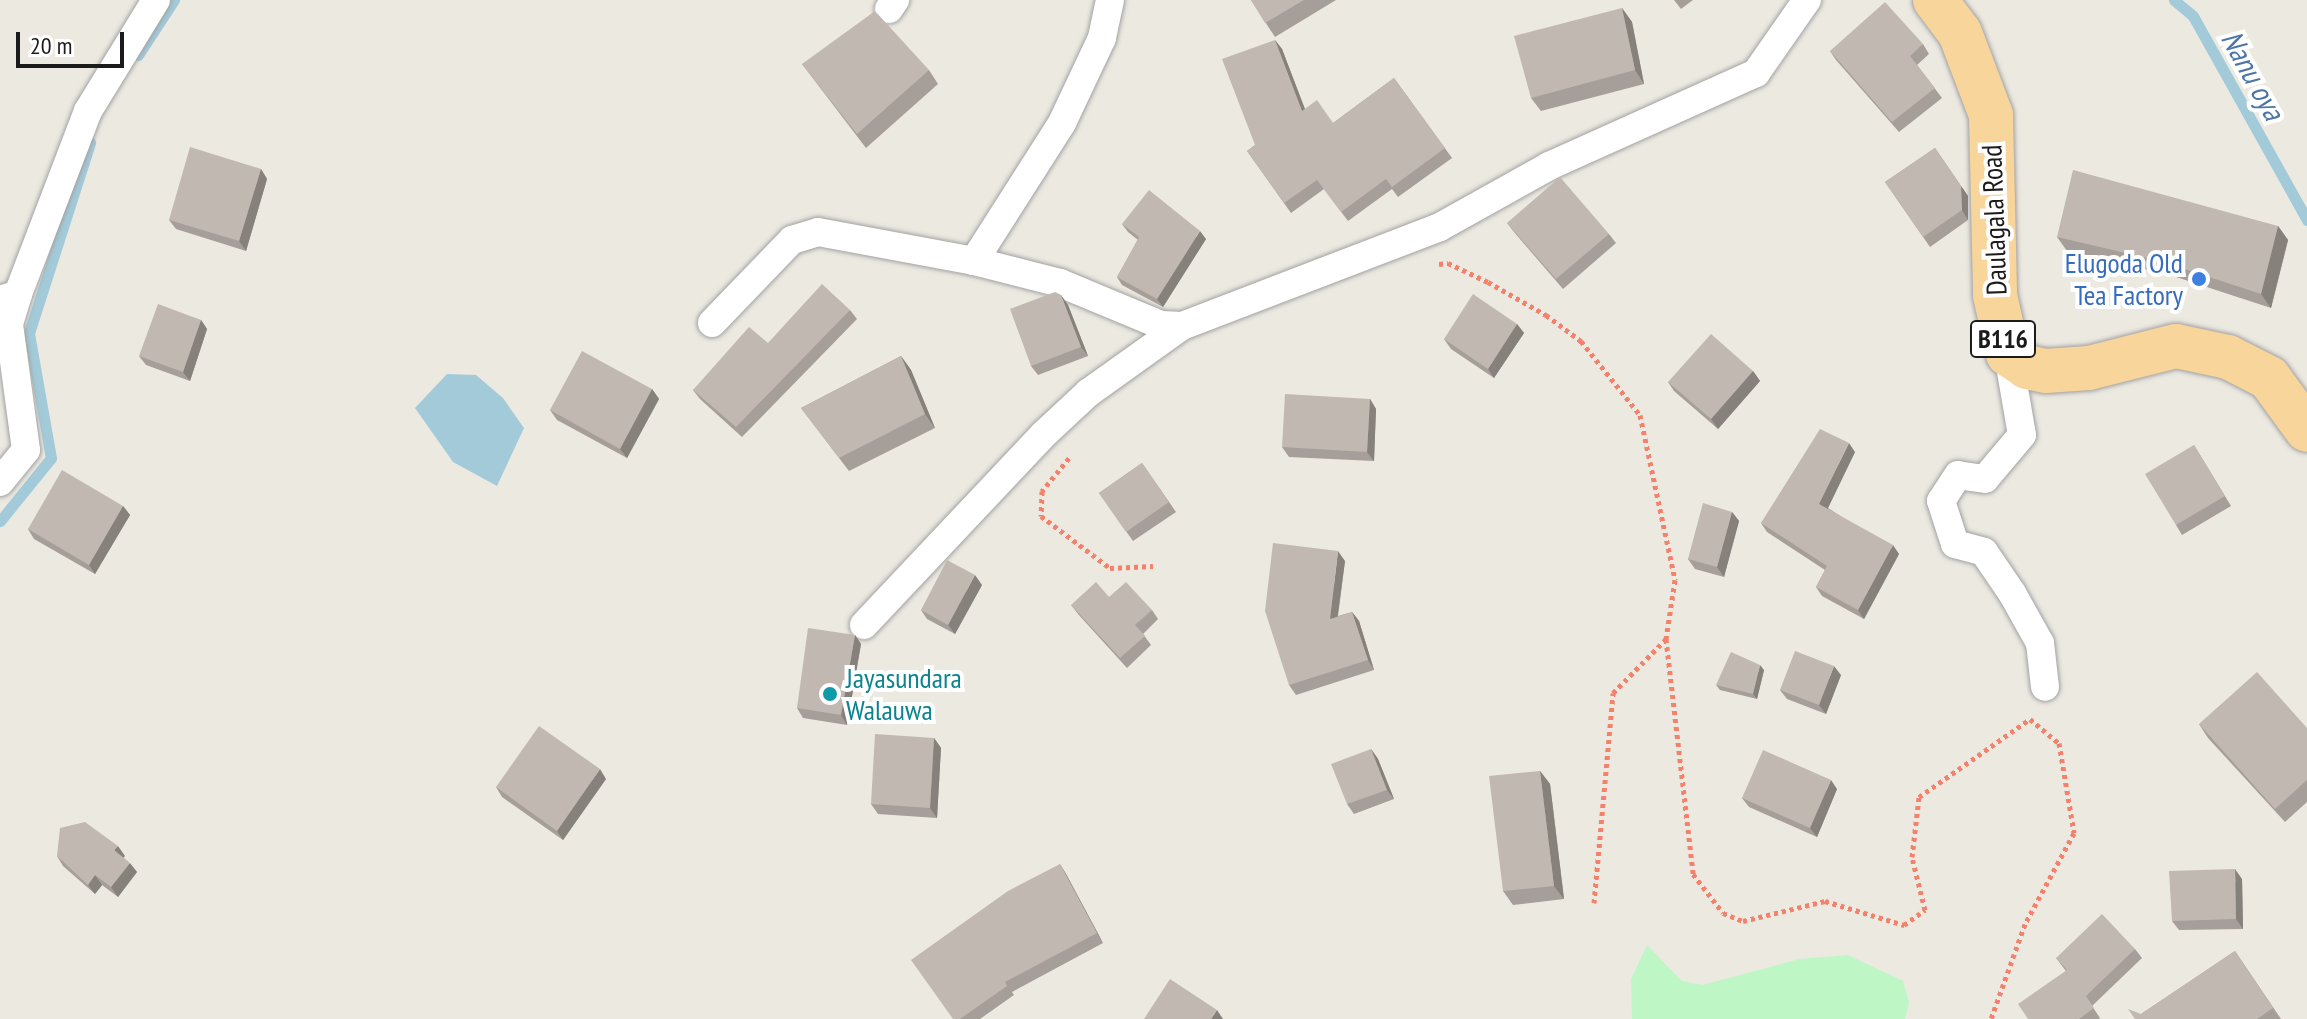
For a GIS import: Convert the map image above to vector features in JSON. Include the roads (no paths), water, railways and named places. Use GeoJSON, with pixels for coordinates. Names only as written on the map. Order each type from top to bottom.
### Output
{"type":"FeatureCollection","features":[{"type":"Feature","properties":{"kind":"main road","name":"Daulagala Road"},"geometry":{"type":"LineString","coordinates":[[1935,0],[1960,33],[1991,115],[1995,295],[2008,354]]}},
{"type":"Feature","properties":{"kind":"main road","name":"B116"},"geometry":{"type":"LineString","coordinates":[[2008,354],[2027,367],[2046,371],[2089,368],[2176,346],[2228,357],[2269,378],[2307,430]]}},
{"type":"Feature","properties":{"kind":"street"},"geometry":{"type":"LineString","coordinates":[[0,482],[26,450],[9,324],[9,297],[88,111],[156,0]]}},
{"type":"Feature","properties":{"kind":"street"},"geometry":{"type":"LineString","coordinates":[[974,261],[1062,123],[1102,38],[1110,0]]}},
{"type":"Feature","properties":{"kind":"street"},"geometry":{"type":"LineString","coordinates":[[864,625],[1043,435],[1088,393],[1182,326],[1440,227],[1549,166],[1756,73],[1807,0]]}},
{"type":"Feature","properties":{"kind":"street"},"geometry":{"type":"LineString","coordinates":[[712,323],[792,240],[818,232],[974,261],[1060,283],[1161,325],[1182,326]]}},
{"type":"Feature","properties":{"kind":"street"},"geometry":{"type":"LineString","coordinates":[[2008,354],[2022,435],[1985,479],[1958,475],[1941,501],[1955,544],[1984,552],[2040,643],[2045,687]]}},
{"type":"Feature","properties":{"kind":"water"},"geometry":{"type":"Polygon","coordinates":[[[447,374],[476,375],[503,398],[524,428],[497,486],[453,462],[415,408],[447,374]]]}},
{"type":"Feature","properties":{"kind":"waterway"},"geometry":{"type":"LineString","coordinates":[[138,55],[174,0]]}},
{"type":"Feature","properties":{"kind":"waterway","name":"Nanu oya"},"geometry":{"type":"LineString","coordinates":[[2174,0],[2193,16],[2307,220]]}},
{"type":"Feature","properties":{"kind":"waterway"},"geometry":{"type":"LineString","coordinates":[[0,521],[51,458],[29,333],[90,143]]}},
{"type":"Feature","properties":{"kind":"place","name":"Elugoda Old Tea Factory"},"geometry":{"type":"Point","coordinates":[2199,279]}},
{"type":"Feature","properties":{"kind":"place","name":"Jayasundara Walauwa"},"geometry":{"type":"Point","coordinates":[830,694]}}]}
